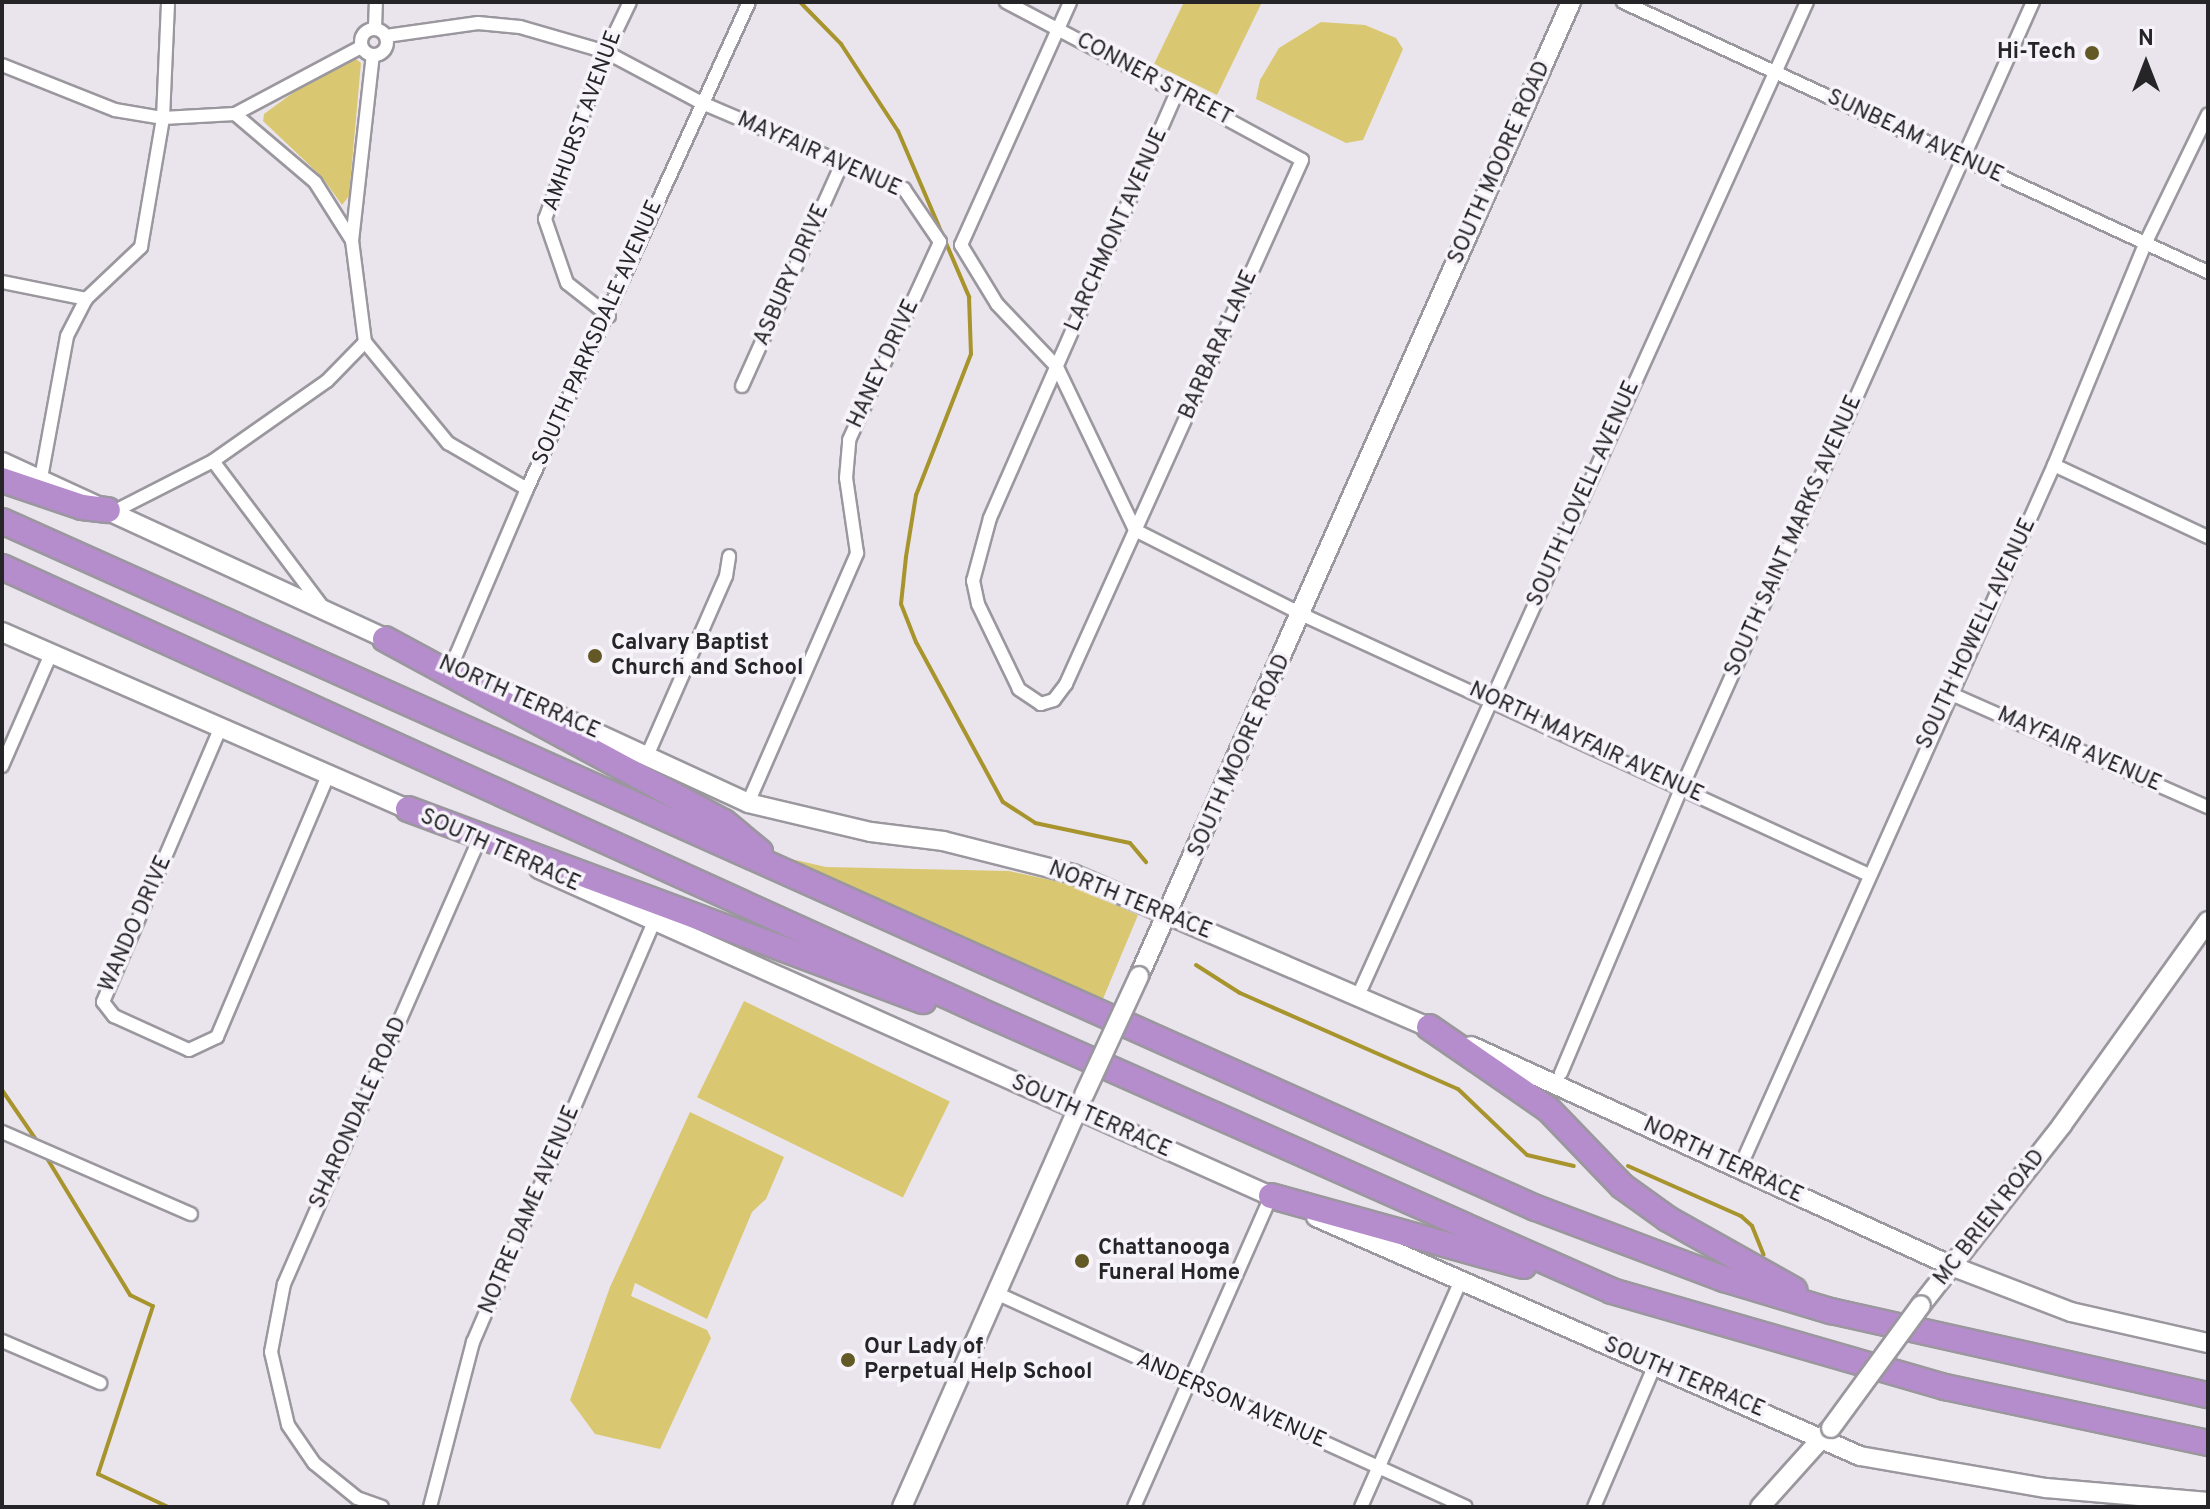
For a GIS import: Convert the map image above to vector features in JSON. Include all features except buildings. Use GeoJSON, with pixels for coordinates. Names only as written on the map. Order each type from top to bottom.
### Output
{"type":"FeatureCollection","features":[{"type":"Feature","properties":{"kind":"highway"},"geometry":{"type":"LineString","coordinates":[[2,480],[82,507],[110,511]]}},
{"type":"Feature","properties":{"kind":"highway"},"geometry":{"type":"LineString","coordinates":[[2,521],[1536,1208],[1724,1279],[1831,1311],[2208,1395]]}},
{"type":"Feature","properties":{"kind":"highway"},"geometry":{"type":"LineString","coordinates":[[2,567],[978,1010],[1612,1291]]}},
{"type":"Feature","properties":{"kind":"highway"},"geometry":{"type":"LineString","coordinates":[[385,639],[724,822],[783,872]]}},
{"type":"Feature","properties":{"kind":"highway"},"geometry":{"type":"LineString","coordinates":[[408,809],[948,1010],[978,1010]]}},
{"type":"Feature","properties":{"kind":"highway"},"geometry":{"type":"LineString","coordinates":[[1429,1027],[1548,1109],[1622,1186],[1668,1219],[1831,1311]]}},
{"type":"Feature","properties":{"kind":"highway"},"geometry":{"type":"LineString","coordinates":[[1271,1196],[1945,1387],[2208,1443]]}},
{"type":"Feature","properties":{"kind":"street"},"geometry":{"type":"LineString","coordinates":[[41,478],[55,380],[67,336],[86,299],[141,247],[163,118],[168,2]]}},
{"type":"Feature","properties":{"kind":"street"},"geometry":{"type":"LineString","coordinates":[[373,55],[385,50],[376,2]]}},
{"type":"Feature","properties":{"kind":"street","name":"AMHURST AVENUE"},"geometry":{"type":"LineString","coordinates":[[609,316],[567,283],[545,219],[606,52],[630,2]]}},
{"type":"Feature","properties":{"kind":"street","name":"SOUTH PARKSDALE AVENUE"},"geometry":{"type":"LineString","coordinates":[[451,667],[527,489],[609,316],[700,102],[749,2]]}},
{"type":"Feature","properties":{"kind":"street","name":"CONNER STREET"},"geometry":{"type":"LineString","coordinates":[[1006,2],[1302,160]]}},
{"type":"Feature","properties":{"kind":"street"},"geometry":{"type":"LineString","coordinates":[[961,245],[1070,2]]}},
{"type":"Feature","properties":{"kind":"street","name":"SOUTH MOORE ROAD"},"geometry":{"type":"LineString","coordinates":[[902,1507],[1080,1104],[1169,916],[1303,615],[1571,2]]}},
{"type":"Feature","properties":{"kind":"street","name":"SUNBEAM AVENUE"},"geometry":{"type":"LineString","coordinates":[[1623,2],[2208,272]]}},
{"type":"Feature","properties":{"kind":"street","name":"SOUTH LOVELL AVENUE"},"geometry":{"type":"LineString","coordinates":[[1362,987],[1807,2]]}},
{"type":"Feature","properties":{"kind":"street","name":"SOUTH SAINT MARKS AVENUE"},"geometry":{"type":"LineString","coordinates":[[1561,1073],[1682,787],[2033,2]]}},
{"type":"Feature","properties":{"kind":"street","name":"MAYFAIR AVENUE"},"geometry":{"type":"LineString","coordinates":[[380,32],[478,23],[520,27],[606,52],[700,102],[904,189],[940,242]]}},
{"type":"Feature","properties":{"kind":"street"},"geometry":{"type":"LineString","coordinates":[[361,47],[363,34],[380,32]]}},
{"type":"Feature","properties":{"kind":"street"},"geometry":{"type":"LineString","coordinates":[[2,65],[115,110],[163,118],[235,114],[361,47]]}},
{"type":"Feature","properties":{"kind":"street"},"geometry":{"type":"LineString","coordinates":[[361,47],[373,55]]}},
{"type":"Feature","properties":{"kind":"street"},"geometry":{"type":"LineString","coordinates":[[373,55],[352,241],[365,342],[448,443],[527,489]]}},
{"type":"Feature","properties":{"kind":"street","name":"LARCHMONT AVENUE"},"geometry":{"type":"LineString","coordinates":[[1135,530],[1066,684],[1054,700],[1030,700],[991,632],[973,581],[990,518],[1177,92]]}},
{"type":"Feature","properties":{"kind":"street"},"geometry":{"type":"LineString","coordinates":[[235,114],[315,182],[352,241]]}},
{"type":"Feature","properties":{"kind":"street","name":"SOUTH HOWELL AVENUE"},"geometry":{"type":"LineString","coordinates":[[1746,1154],[1867,874],[2054,465],[2145,244],[2208,114]]}},
{"type":"Feature","properties":{"kind":"street","name":"BARBARA LANE"},"geometry":{"type":"LineString","coordinates":[[1135,530],[1302,160]]}},
{"type":"Feature","properties":{"kind":"street","name":"ASBURY DRIVE"},"geometry":{"type":"LineString","coordinates":[[742,386],[842,164]]}},
{"type":"Feature","properties":{"kind":"street"},"geometry":{"type":"LineString","coordinates":[[940,242],[961,245]]}},
{"type":"Feature","properties":{"kind":"street","name":"HANEY DRIVE"},"geometry":{"type":"LineString","coordinates":[[748,803],[857,553],[846,478],[849,440],[940,242]]}},
{"type":"Feature","properties":{"kind":"street"},"geometry":{"type":"LineString","coordinates":[[961,245],[997,304],[1057,367],[1135,530],[1303,615]]}},
{"type":"Feature","properties":{"kind":"street"},"geometry":{"type":"LineString","coordinates":[[2,282],[86,299]]}},
{"type":"Feature","properties":{"kind":"street"},"geometry":{"type":"LineString","coordinates":[[110,511],[213,461],[327,381],[365,342]]}},
{"type":"Feature","properties":{"kind":"street"},"geometry":{"type":"LineString","coordinates":[[213,461],[329,615]]}},
{"type":"Feature","properties":{"kind":"street","name":"NORTH TERRACE"},"geometry":{"type":"LineString","coordinates":[[2,462],[329,615],[451,667],[748,803],[871,832],[1023,859],[1073,874],[1429,1027],[1954,1267],[2071,1312],[2208,1343]]}},
{"type":"Feature","properties":{"kind":"street"},"geometry":{"type":"LineString","coordinates":[[2054,465],[2208,537]]}},
{"type":"Feature","properties":{"kind":"street"},"geometry":{"type":"LineString","coordinates":[[647,756],[726,576],[729,556]]}},
{"type":"Feature","properties":{"kind":"street","name":"NORTH MAYFAIR AVENUE"},"geometry":{"type":"LineString","coordinates":[[1303,615],[1867,874]]}},
{"type":"Feature","properties":{"kind":"street","name":"SOUTH TERRACE"},"geometry":{"type":"LineString","coordinates":[[2,632],[408,809],[654,921],[1080,1104],[1460,1283],[1654,1367],[1827,1432],[1860,1456],[2046,1488],[2208,1502]]}},
{"type":"Feature","properties":{"kind":"street"},"geometry":{"type":"LineString","coordinates":[[2,766],[51,654]]}},
{"type":"Feature","properties":{"kind":"street","name":"MAYFAIR AVENUE"},"geometry":{"type":"LineString","coordinates":[[1949,693],[2208,807]]}},
{"type":"Feature","properties":{"kind":"street","name":"WANDO DRIVE"},"geometry":{"type":"LineString","coordinates":[[220,729],[103,1002],[114,1016],[189,1050],[217,1037],[328,775]]}},
{"type":"Feature","properties":{"kind":"street","name":"SHARONDALE ROAD"},"geometry":{"type":"LineString","coordinates":[[382,1507],[357,1498],[314,1463],[288,1425],[278,1393],[271,1352],[284,1284],[478,842]]}},
{"type":"Feature","properties":{"kind":"street","name":"NOTRE DAME AVENUE"},"geometry":{"type":"LineString","coordinates":[[430,1507],[473,1342],[654,921]]}},
{"type":"Feature","properties":{"kind":"street","name":"MC BRIEN ROAD"},"geometry":{"type":"LineString","coordinates":[[1760,1507],[1827,1432],[1921,1305],[1954,1267],[2208,921]]}},
{"type":"Feature","properties":{"kind":"street"},"geometry":{"type":"LineString","coordinates":[[2,1132],[191,1214]]}},
{"type":"Feature","properties":{"kind":"street"},"geometry":{"type":"LineString","coordinates":[[1134,1507],[1271,1196]]}},
{"type":"Feature","properties":{"kind":"street"},"geometry":{"type":"LineString","coordinates":[[1361,1507],[1460,1283]]}},
{"type":"Feature","properties":{"kind":"street","name":"ANDERSON AVENUE"},"geometry":{"type":"LineString","coordinates":[[996,1293],[1466,1507]]}},
{"type":"Feature","properties":{"kind":"street"},"geometry":{"type":"LineString","coordinates":[[2,1341],[100,1383]]}},
{"type":"Feature","properties":{"kind":"street"},"geometry":{"type":"LineString","coordinates":[[1594,1507],[1654,1367]]}},
{"type":"Feature","properties":{"kind":"shaded area"},"geometry":{"type":"Polygon","coordinates":[[[1184,2],[1262,2],[1217,95],[1154,64],[1184,2]]]}},
{"type":"Feature","properties":{"kind":"shaded area"},"geometry":{"type":"Polygon","coordinates":[[[1321,22],[1365,25],[1396,38],[1403,49],[1363,140],[1346,143],[1256,99],[1260,80],[1279,48],[1321,22]]]}},
{"type":"Feature","properties":{"kind":"shaded area"},"geometry":{"type":"Polygon","coordinates":[[[356,59],[361,63],[349,196],[342,205],[322,177],[263,121],[264,114],[294,92],[356,59]]]}},
{"type":"Feature","properties":{"kind":"shaded area"},"geometry":{"type":"Polygon","coordinates":[[[791,859],[826,867],[1009,871],[1069,884],[1138,915],[1100,1006],[788,861],[791,859]]]}},
{"type":"Feature","properties":{"kind":"shaded area"},"geometry":{"type":"Polygon","coordinates":[[[744,1001],[950,1101],[903,1198],[697,1097],[744,1001]]]}},
{"type":"Feature","properties":{"kind":"shaded area"},"geometry":{"type":"Polygon","coordinates":[[[690,1112],[784,1157],[766,1199],[752,1212],[707,1319],[635,1283],[631,1296],[707,1330],[711,1338],[660,1449],[595,1434],[570,1400],[610,1287],[690,1112]]]}},
{"type":"Feature","properties":{"kind":"waterway"},"geometry":{"type":"LineString","coordinates":[[800,2],[841,44],[898,131],[969,297],[971,354],[916,495],[906,557],[901,604],[916,642],[1003,802],[1035,823],[1130,843],[1146,862]]}},
{"type":"Feature","properties":{"kind":"waterway"},"geometry":{"type":"LineString","coordinates":[[1196,965],[1240,993],[1458,1089],[1527,1155],[1574,1166]]}},
{"type":"Feature","properties":{"kind":"waterway"},"geometry":{"type":"LineString","coordinates":[[2,1090],[39,1144]]}},
{"type":"Feature","properties":{"kind":"waterway"},"geometry":{"type":"LineString","coordinates":[[45,1155],[130,1295],[153,1306],[98,1474],[168,1507]]}},
{"type":"Feature","properties":{"kind":"waterway"},"geometry":{"type":"LineString","coordinates":[[1628,1166],[1741,1216],[1752,1226],[1764,1255]]}},
{"type":"Feature","properties":{"kind":"place","name":"Hi-Tech"},"geometry":{"type":"Point","coordinates":[2092,53]}},
{"type":"Feature","properties":{"kind":"place","name":"Calvary Baptist Church and School"},"geometry":{"type":"Point","coordinates":[595,656]}},
{"type":"Feature","properties":{"kind":"place","name":"Chattanooga Funeral Home"},"geometry":{"type":"Point","coordinates":[1082,1261]}},
{"type":"Feature","properties":{"kind":"place","name":"Our Lady of Perpetual Help School"},"geometry":{"type":"Point","coordinates":[848,1360]}}]}
